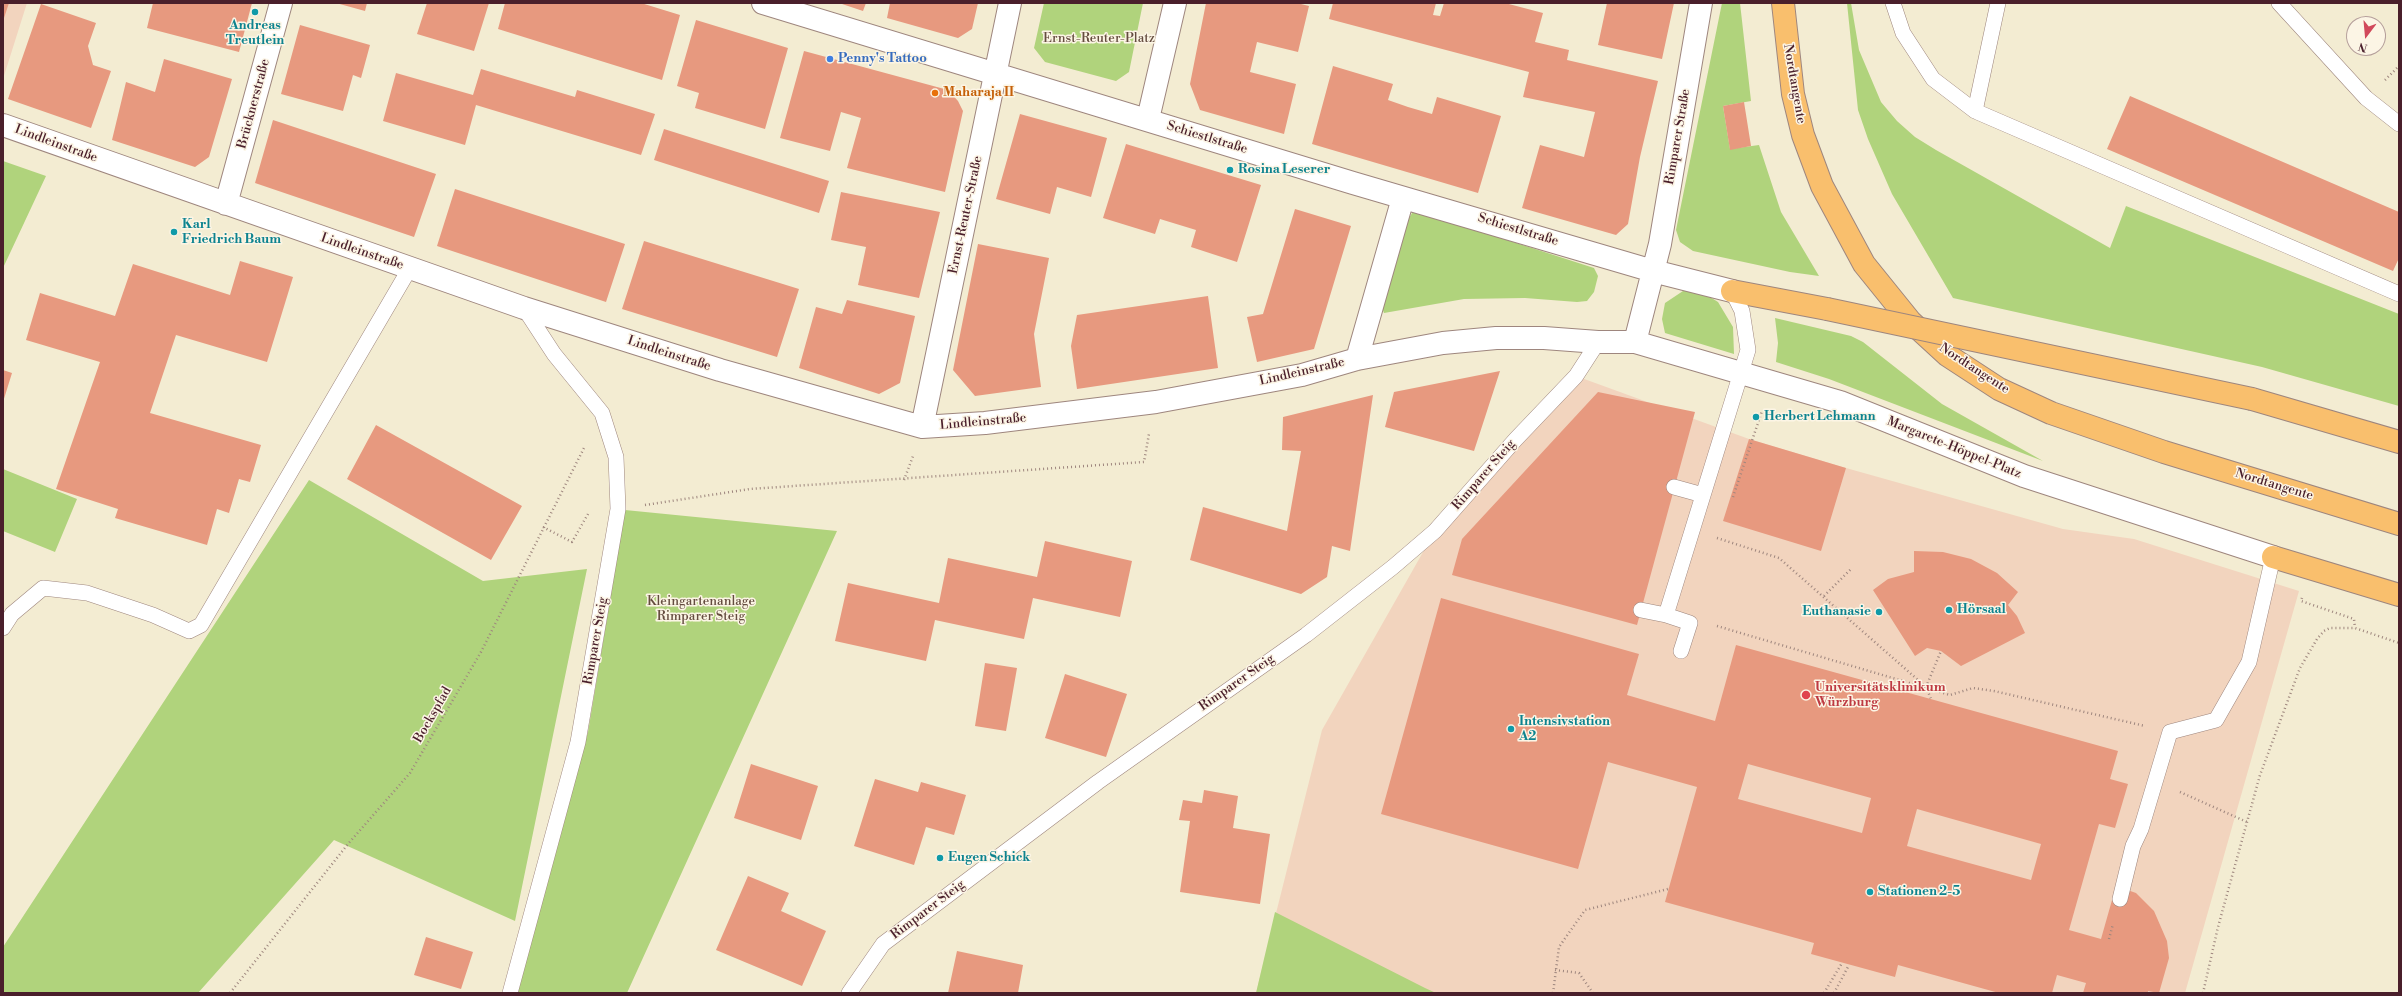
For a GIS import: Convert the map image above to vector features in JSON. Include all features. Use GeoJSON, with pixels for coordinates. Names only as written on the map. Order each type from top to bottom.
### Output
{"type":"FeatureCollection","features":[{"type":"Feature","properties":{"kind":"main road","name":"Nordtangente"},"geometry":{"type":"LineString","coordinates":[[1783,3],[1793,94],[1803,135],[1822,186],[1864,264],[1910,321],[1947,355],[1999,389],[2051,413],[2164,452],[2399,524]]}},
{"type":"Feature","properties":{"kind":"main road"},"geometry":{"type":"LineString","coordinates":[[1732,291],[1827,309],[2252,399],[2399,442]]}},
{"type":"Feature","properties":{"kind":"main road"},"geometry":{"type":"LineString","coordinates":[[2273,557],[2399,595]]}},
{"type":"Feature","properties":{"kind":"street","name":"Brücknerstraße"},"geometry":{"type":"LineString","coordinates":[[226,204],[281,3]]}},
{"type":"Feature","properties":{"kind":"street","name":"Schiestlstraße"},"geometry":{"type":"LineString","coordinates":[[763,3],[1403,198],[1652,271]]}},
{"type":"Feature","properties":{"kind":"street","name":"Ernst-Reuter-Straße"},"geometry":{"type":"LineString","coordinates":[[922,427],[1010,3]]}},
{"type":"Feature","properties":{"kind":"street"},"geometry":{"type":"LineString","coordinates":[[1148,120],[1175,3]]}},
{"type":"Feature","properties":{"kind":"street","name":"Rimparer Straße"},"geometry":{"type":"LineString","coordinates":[[1635,342],[1660,244],[1701,3]]}},
{"type":"Feature","properties":{"kind":"street","name":"Lindleinstraße"},"geometry":{"type":"LineString","coordinates":[[3,125],[524,308],[720,370],[922,427],[985,423],[1156,402],[1302,375],[1357,359],[1443,343],[1496,338],[1544,338],[1598,342],[1635,342]]}},
{"type":"Feature","properties":{"kind":"street","name":"Lindleinstraße"},"geometry":{"type":"LineString","coordinates":[[1357,359],[1403,198]]}},
{"type":"Feature","properties":{"kind":"street"},"geometry":{"type":"LineString","coordinates":[[1652,271],[1732,291]]}},
{"type":"Feature","properties":{"kind":"street","name":"Margarete-Höppel-Platz"},"geometry":{"type":"LineString","coordinates":[[1635,342],[1840,402],[2024,476],[2273,557]]}},
{"type":"Feature","properties":{"kind":"lane"},"geometry":{"type":"LineString","coordinates":[[1893,3],[1903,33],[1933,79],[1975,111],[2399,294]]}},
{"type":"Feature","properties":{"kind":"lane"},"geometry":{"type":"LineString","coordinates":[[1975,111],[1998,3]]}},
{"type":"Feature","properties":{"kind":"lane"},"geometry":{"type":"LineString","coordinates":[[2279,3],[2366,98],[2399,124]]}},
{"type":"Feature","properties":{"kind":"lane"},"geometry":{"type":"LineString","coordinates":[[3,628],[12,614],[43,588],[87,593],[153,615],[189,630],[201,625],[410,268]]}},
{"type":"Feature","properties":{"kind":"lane"},"geometry":{"type":"LineString","coordinates":[[1666,615],[1748,350],[1747,334],[1742,311],[1732,291]]}},
{"type":"Feature","properties":{"kind":"lane","name":"Rimparer Steig"},"geometry":{"type":"LineString","coordinates":[[510,993],[578,742],[618,509],[616,457],[602,413],[554,354],[524,308]]}},
{"type":"Feature","properties":{"kind":"lane","name":"Rimparer Steig"},"geometry":{"type":"LineString","coordinates":[[849,993],[883,944],[1098,782],[1306,635],[1393,567],[1435,531],[1516,440],[1576,376],[1598,342]]}},
{"type":"Feature","properties":{"kind":"lane"},"geometry":{"type":"LineString","coordinates":[[1674,487],[1703,495]]}},
{"type":"Feature","properties":{"kind":"lane"},"geometry":{"type":"LineString","coordinates":[[2120,899],[2133,846],[2141,829],[2170,732],[2216,720],[2249,662],[2273,557]]}},
{"type":"Feature","properties":{"kind":"lane"},"geometry":{"type":"LineString","coordinates":[[1641,610],[1666,615],[1690,623],[1681,651]]}},
{"type":"Feature","properties":{"kind":"path"},"geometry":{"type":"LineString","coordinates":[[1732,502],[1772,382]]}},
{"type":"Feature","properties":{"kind":"path"},"geometry":{"type":"LineString","coordinates":[[618,509],[750,489],[1144,462],[1156,402]]}},
{"type":"Feature","properties":{"kind":"path","name":"Bockspfad"},"geometry":{"type":"LineString","coordinates":[[230,993],[348,844],[410,773],[481,652],[602,413]]}},
{"type":"Feature","properties":{"kind":"path"},"geometry":{"type":"LineString","coordinates":[[543,527],[572,542],[588,514]]}},
{"type":"Feature","properties":{"kind":"path"},"geometry":{"type":"LineString","coordinates":[[1719,539],[1780,558],[1926,687],[1931,699]]}},
{"type":"Feature","properties":{"kind":"path"},"geometry":{"type":"LineString","coordinates":[[1824,596],[1852,568]]}},
{"type":"Feature","properties":{"kind":"path"},"geometry":{"type":"LineString","coordinates":[[1710,624],[1950,695],[1973,688],[1994,691],[2170,732]]}},
{"type":"Feature","properties":{"kind":"path"},"geometry":{"type":"LineString","coordinates":[[2203,993],[2218,927],[2260,775],[2300,668],[2317,638],[2324,631],[2330,628],[2355,628],[2399,643]]}},
{"type":"Feature","properties":{"kind":"path"},"geometry":{"type":"LineString","coordinates":[[1926,687],[1941,651]]}},
{"type":"Feature","properties":{"kind":"path"},"geometry":{"type":"LineString","coordinates":[[2155,782],[2247,822]]}},
{"type":"Feature","properties":{"kind":"path"},"geometry":{"type":"LineString","coordinates":[[1553,993],[1559,947],[1585,910],[1668,889]]}},
{"type":"Feature","properties":{"kind":"path"},"geometry":{"type":"LineString","coordinates":[[1824,993],[1842,963]]}},
{"type":"Feature","properties":{"kind":"path"},"geometry":{"type":"LineString","coordinates":[[1834,993],[1849,965]]}},
{"type":"Feature","properties":{"kind":"path"},"geometry":{"type":"LineString","coordinates":[[1555,970],[1579,973],[1593,993]]}},
{"type":"Feature","properties":{"kind":"shaded area"},"geometry":{"type":"Polygon","coordinates":[[[3,3],[27,3],[3,79],[3,3]]]}},
{"type":"Feature","properties":{"kind":"shaded area","name":"Universitätsklinikum Würzburg"},"geometry":{"type":"Polygon","coordinates":[[[1576,376],[1749,439],[1846,468],[2063,529],[2134,539],[2299,591],[2185,993],[1256,993],[1322,730],[1435,531],[1576,376]]]}},
{"type":"Feature","properties":{"kind":"green space","name":"Ernst-Reuter-Platz"},"geometry":{"type":"Polygon","coordinates":[[[1044,3],[1143,3],[1129,72],[1116,81],[1045,62],[1034,48],[1044,3]]]}},
{"type":"Feature","properties":{"kind":"green space"},"geometry":{"type":"Polygon","coordinates":[[[1722,3],[1740,3],[1751,101],[1723,106],[1730,149],[1759,145],[1781,212],[1819,276],[1790,272],[1693,251],[1680,242],[1676,230],[1722,3]]]}},
{"type":"Feature","properties":{"kind":"green space"},"geometry":{"type":"Polygon","coordinates":[[[1847,3],[1851,3],[1859,50],[1881,102],[1897,121],[1915,137],[1936,150],[2110,248],[2126,206],[2399,314],[2399,406],[2262,367],[1953,298],[1892,194],[1868,139],[1858,110],[1847,3]]]}},
{"type":"Feature","properties":{"kind":"green space"},"geometry":{"type":"Polygon","coordinates":[[[3,161],[46,176],[3,268],[3,161]]]}},
{"type":"Feature","properties":{"kind":"green space"},"geometry":{"type":"Polygon","coordinates":[[[1414,210],[1594,268],[1598,276],[1594,292],[1587,301],[1577,302],[1525,298],[1464,299],[1384,313],[1382,308],[1409,218],[1414,210]]]}},
{"type":"Feature","properties":{"kind":"green space"},"geometry":{"type":"Polygon","coordinates":[[[1686,289],[1702,292],[1718,302],[1733,327],[1734,354],[1665,333],[1662,319],[1665,303],[1686,289]]]}},
{"type":"Feature","properties":{"kind":"green space"},"geometry":{"type":"Polygon","coordinates":[[[1775,318],[1851,336],[1863,342],[1942,404],[2043,461],[1829,379],[1776,362],[1778,343],[1775,318]]]}},
{"type":"Feature","properties":{"kind":"green space"},"geometry":{"type":"Polygon","coordinates":[[[3,469],[77,499],[55,552],[3,531],[3,469]]]}},
{"type":"Feature","properties":{"kind":"green space"},"geometry":{"type":"Polygon","coordinates":[[[309,480],[483,581],[587,569],[515,921],[334,840],[198,993],[3,993],[3,947],[309,480]]]}},
{"type":"Feature","properties":{"kind":"green space","name":"Kleingartenanlage Rimparer Steig"},"geometry":{"type":"Polygon","coordinates":[[[625,510],[837,531],[627,993],[515,993],[588,732],[625,510]]]}},
{"type":"Feature","properties":{"kind":"green space"},"geometry":{"type":"Polygon","coordinates":[[[1275,912],[1425,988],[1436,993],[1256,993],[1275,912]]]}},
{"type":"Feature","properties":{"kind":"building"},"geometry":{"type":"Polygon","coordinates":[[[3,3],[9,3],[3,21],[3,3]]]}},
{"type":"Feature","properties":{"kind":"building"},"geometry":{"type":"Polygon","coordinates":[[[153,3],[252,3],[239,52],[147,28],[153,3]]]}},
{"type":"Feature","properties":{"kind":"building"},"geometry":{"type":"Polygon","coordinates":[[[336,3],[367,3],[365,11],[336,3]]]}},
{"type":"Feature","properties":{"kind":"building"},"geometry":{"type":"Polygon","coordinates":[[[427,3],[489,3],[474,51],[417,34],[427,3]]]}},
{"type":"Feature","properties":{"kind":"building"},"geometry":{"type":"Polygon","coordinates":[[[505,3],[641,3],[680,15],[662,80],[498,29],[505,3]]]}},
{"type":"Feature","properties":{"kind":"building"},"geometry":{"type":"Polygon","coordinates":[[[839,3],[866,3],[863,11],[839,3]]]}},
{"type":"Feature","properties":{"kind":"building"},"geometry":{"type":"Polygon","coordinates":[[[890,3],[978,3],[972,29],[958,38],[887,18],[890,3]]]}},
{"type":"Feature","properties":{"kind":"building"},"geometry":{"type":"Polygon","coordinates":[[[1206,3],[1297,3],[1309,6],[1298,52],[1257,42],[1250,72],[1296,84],[1284,134],[1200,110],[1190,84],[1206,3]]]}},
{"type":"Feature","properties":{"kind":"building"},"geometry":{"type":"Polygon","coordinates":[[[1333,3],[1436,3],[1433,15],[1440,16],[1444,3],[1505,3],[1543,13],[1535,42],[1569,50],[1567,60],[1658,81],[1640,157],[1628,224],[1616,235],[1522,208],[1540,145],[1584,157],[1595,112],[1523,97],[1529,72],[1329,19],[1333,3]]]}},
{"type":"Feature","properties":{"kind":"building"},"geometry":{"type":"Polygon","coordinates":[[[1607,3],[1674,3],[1662,59],[1598,45],[1607,3]]]}},
{"type":"Feature","properties":{"kind":"building"},"geometry":{"type":"Polygon","coordinates":[[[41,4],[96,23],[88,46],[93,65],[111,71],[91,128],[8,99],[41,4]]]}},
{"type":"Feature","properties":{"kind":"building"},"geometry":{"type":"Polygon","coordinates":[[[696,20],[788,48],[765,129],[695,108],[699,93],[677,86],[696,20]]]}},
{"type":"Feature","properties":{"kind":"building"},"geometry":{"type":"Polygon","coordinates":[[[300,25],[370,45],[361,78],[353,75],[343,111],[281,94],[300,25]]]}},
{"type":"Feature","properties":{"kind":"building"},"geometry":{"type":"Polygon","coordinates":[[[804,51],[948,90],[958,101],[963,111],[945,192],[847,168],[861,118],[841,112],[830,151],[780,138],[804,51]]]}},
{"type":"Feature","properties":{"kind":"building"},"geometry":{"type":"Polygon","coordinates":[[[164,59],[232,79],[209,157],[195,167],[112,140],[126,82],[155,92],[164,59]]]}},
{"type":"Feature","properties":{"kind":"building"},"geometry":{"type":"Polygon","coordinates":[[[1333,66],[1393,84],[1388,100],[1408,107],[1432,114],[1437,97],[1501,116],[1478,193],[1312,144],[1333,66]]]}},
{"type":"Feature","properties":{"kind":"building"},"geometry":{"type":"Polygon","coordinates":[[[481,69],[575,97],[577,90],[655,114],[641,155],[476,105],[465,145],[383,121],[396,73],[473,95],[481,69]]]}},
{"type":"Feature","properties":{"kind":"building"},"geometry":{"type":"Polygon","coordinates":[[[2130,96],[2399,212],[2399,258],[2393,271],[2107,149],[2130,96]]]}},
{"type":"Feature","properties":{"kind":"building"},"geometry":{"type":"Polygon","coordinates":[[[1744,102],[1751,146],[1730,150],[1723,106],[1744,102]]]}},
{"type":"Feature","properties":{"kind":"building"},"geometry":{"type":"Polygon","coordinates":[[[1020,114],[1107,138],[1091,197],[1057,187],[1050,214],[996,199],[1020,114]]]}},
{"type":"Feature","properties":{"kind":"building"},"geometry":{"type":"Polygon","coordinates":[[[273,120],[436,174],[414,237],[255,183],[273,120]]]}},
{"type":"Feature","properties":{"kind":"building"},"geometry":{"type":"Polygon","coordinates":[[[664,129],[829,181],[819,213],[654,160],[664,129]]]}},
{"type":"Feature","properties":{"kind":"building"},"geometry":{"type":"Polygon","coordinates":[[[1126,144],[1261,185],[1237,262],[1191,247],[1196,230],[1160,219],[1155,234],[1103,218],[1126,144]]]}},
{"type":"Feature","properties":{"kind":"building"},"geometry":{"type":"Polygon","coordinates":[[[455,189],[625,244],[606,302],[437,246],[455,189]]]}},
{"type":"Feature","properties":{"kind":"building"},"geometry":{"type":"Polygon","coordinates":[[[841,192],[940,212],[919,298],[858,285],[866,247],[831,240],[841,192]]]}},
{"type":"Feature","properties":{"kind":"building"},"geometry":{"type":"Polygon","coordinates":[[[1295,209],[1351,226],[1314,349],[1257,362],[1247,317],[1263,314],[1295,209]]]}},
{"type":"Feature","properties":{"kind":"building"},"geometry":{"type":"Polygon","coordinates":[[[644,241],[799,289],[777,357],[622,309],[644,241]]]}},
{"type":"Feature","properties":{"kind":"building"},"geometry":{"type":"Polygon","coordinates":[[[978,244],[1049,258],[1034,334],[1041,387],[975,396],[953,370],[978,244]]]}},
{"type":"Feature","properties":{"kind":"building"},"geometry":{"type":"Polygon","coordinates":[[[240,261],[293,277],[267,362],[176,335],[150,413],[261,445],[250,482],[239,479],[229,513],[217,509],[207,545],[115,518],[118,509],[56,489],[100,362],[26,340],[40,293],[115,316],[133,264],[230,295],[240,261]]]}},
{"type":"Feature","properties":{"kind":"building"},"geometry":{"type":"Polygon","coordinates":[[[1208,296],[1218,368],[1077,389],[1071,346],[1077,315],[1208,296]]]}},
{"type":"Feature","properties":{"kind":"building"},"geometry":{"type":"Polygon","coordinates":[[[847,300],[915,316],[900,383],[879,394],[799,368],[816,307],[842,314],[847,300]]]}},
{"type":"Feature","properties":{"kind":"building"},"geometry":{"type":"Polygon","coordinates":[[[3,370],[12,373],[3,402],[3,370]]]}},
{"type":"Feature","properties":{"kind":"building"},"geometry":{"type":"Polygon","coordinates":[[[1500,371],[1474,451],[1385,427],[1394,392],[1500,371]]]}},
{"type":"Feature","properties":{"kind":"building"},"geometry":{"type":"Polygon","coordinates":[[[1598,392],[1695,412],[1637,625],[1452,575],[1462,539],[1598,392]]]}},
{"type":"Feature","properties":{"kind":"building"},"geometry":{"type":"Polygon","coordinates":[[[1373,395],[1350,551],[1332,546],[1327,577],[1301,594],[1190,560],[1203,507],[1287,531],[1301,451],[1282,450],[1283,417],[1373,395]]]}},
{"type":"Feature","properties":{"kind":"building"},"geometry":{"type":"Polygon","coordinates":[[[376,425],[522,506],[491,560],[347,479],[376,425]]]}},
{"type":"Feature","properties":{"kind":"building"},"geometry":{"type":"Polygon","coordinates":[[[1749,439],[1846,468],[1821,551],[1723,521],[1749,439]]]}},
{"type":"Feature","properties":{"kind":"building"},"geometry":{"type":"Polygon","coordinates":[[[1045,541],[1132,561],[1120,617],[1033,598],[1024,639],[935,620],[926,661],[835,641],[848,583],[939,603],[948,558],[1037,577],[1045,541]]]}},
{"type":"Feature","properties":{"kind":"building","name":"Hörsaal"},"geometry":{"type":"Polygon","coordinates":[[[1914,551],[1943,552],[1971,559],[1997,573],[2018,592],[2008,605],[2017,616],[2025,633],[1961,666],[1941,651],[1927,648],[1915,656],[1873,590],[1888,579],[1914,572],[1914,551]]]}},
{"type":"Feature","properties":{"kind":"building"},"geometry":{"type":"Polygon","coordinates":[[[1441,598],[1639,654],[1627,695],[1715,721],[1736,645],[2118,751],[2110,779],[2128,784],[2115,828],[2099,824],[2069,930],[2101,939],[2116,886],[2136,893],[2154,911],[2167,941],[2169,958],[2159,993],[2148,991],[2148,993],[2083,993],[2086,983],[2057,975],[2052,993],[1999,993],[1898,965],[1895,977],[1811,954],[1814,943],[1665,902],[1697,787],[1608,762],[1578,869],[1381,814],[1441,598]],[[1748,764],[1738,799],[1862,833],[1871,798],[1748,764]],[[1917,809],[1907,846],[2031,880],[2041,844],[1917,809]]]}},
{"type":"Feature","properties":{"kind":"building"},"geometry":{"type":"Polygon","coordinates":[[[985,663],[1017,668],[1006,731],[975,726],[985,663]]]}},
{"type":"Feature","properties":{"kind":"building"},"geometry":{"type":"Polygon","coordinates":[[[1065,674],[1127,694],[1106,757],[1045,738],[1065,674]]]}},
{"type":"Feature","properties":{"kind":"building"},"geometry":{"type":"Polygon","coordinates":[[[751,764],[818,786],[801,840],[734,818],[751,764]]]}},
{"type":"Feature","properties":{"kind":"building"},"geometry":{"type":"Polygon","coordinates":[[[875,779],[918,792],[921,782],[966,795],[954,835],[926,827],[914,865],[854,846],[875,779]]]}},
{"type":"Feature","properties":{"kind":"building"},"geometry":{"type":"Polygon","coordinates":[[[1204,790],[1238,796],[1233,828],[1270,834],[1260,904],[1180,892],[1190,821],[1179,820],[1183,800],[1202,803],[1204,790]]]}},
{"type":"Feature","properties":{"kind":"building"},"geometry":{"type":"Polygon","coordinates":[[[748,876],[789,893],[781,911],[826,931],[802,986],[716,950],[748,876]]]}},
{"type":"Feature","properties":{"kind":"building"},"geometry":{"type":"Polygon","coordinates":[[[426,937],[473,952],[461,989],[414,975],[426,937]]]}},
{"type":"Feature","properties":{"kind":"building"},"geometry":{"type":"Polygon","coordinates":[[[957,951],[1023,965],[1018,993],[948,993],[957,951]]]}},
{"type":"Feature","properties":{"kind":"place","name":"Andreas Treutlein"},"geometry":{"type":"Point","coordinates":[255,12]}},
{"type":"Feature","properties":{"kind":"place","name":"Penny's Tattoo"},"geometry":{"type":"Point","coordinates":[830,59]}},
{"type":"Feature","properties":{"kind":"place","name":"Maharaja II"},"geometry":{"type":"Point","coordinates":[935,93]}},
{"type":"Feature","properties":{"kind":"place","name":"Rosina Leserer"},"geometry":{"type":"Point","coordinates":[1230,170]}},
{"type":"Feature","properties":{"kind":"place","name":"Karl Friedrich Baum"},"geometry":{"type":"Point","coordinates":[174,232]}},
{"type":"Feature","properties":{"kind":"place","name":"Herbert Lehmann"},"geometry":{"type":"Point","coordinates":[1756,417]}},
{"type":"Feature","properties":{"kind":"place","name":"Hörsaal"},"geometry":{"type":"Point","coordinates":[1949,610]}},
{"type":"Feature","properties":{"kind":"place","name":"Euthanasie"},"geometry":{"type":"Point","coordinates":[1879,612]}},
{"type":"Feature","properties":{"kind":"place","name":"Universitätsklinikum Würzburg"},"geometry":{"type":"Point","coordinates":[1806,695]}},
{"type":"Feature","properties":{"kind":"place","name":"Intensivstation A2"},"geometry":{"type":"Point","coordinates":[1511,729]}},
{"type":"Feature","properties":{"kind":"place","name":"Eugen Schick"},"geometry":{"type":"Point","coordinates":[940,858]}},
{"type":"Feature","properties":{"kind":"place","name":"Stationen 2-5"},"geometry":{"type":"Point","coordinates":[1870,892]}}]}
